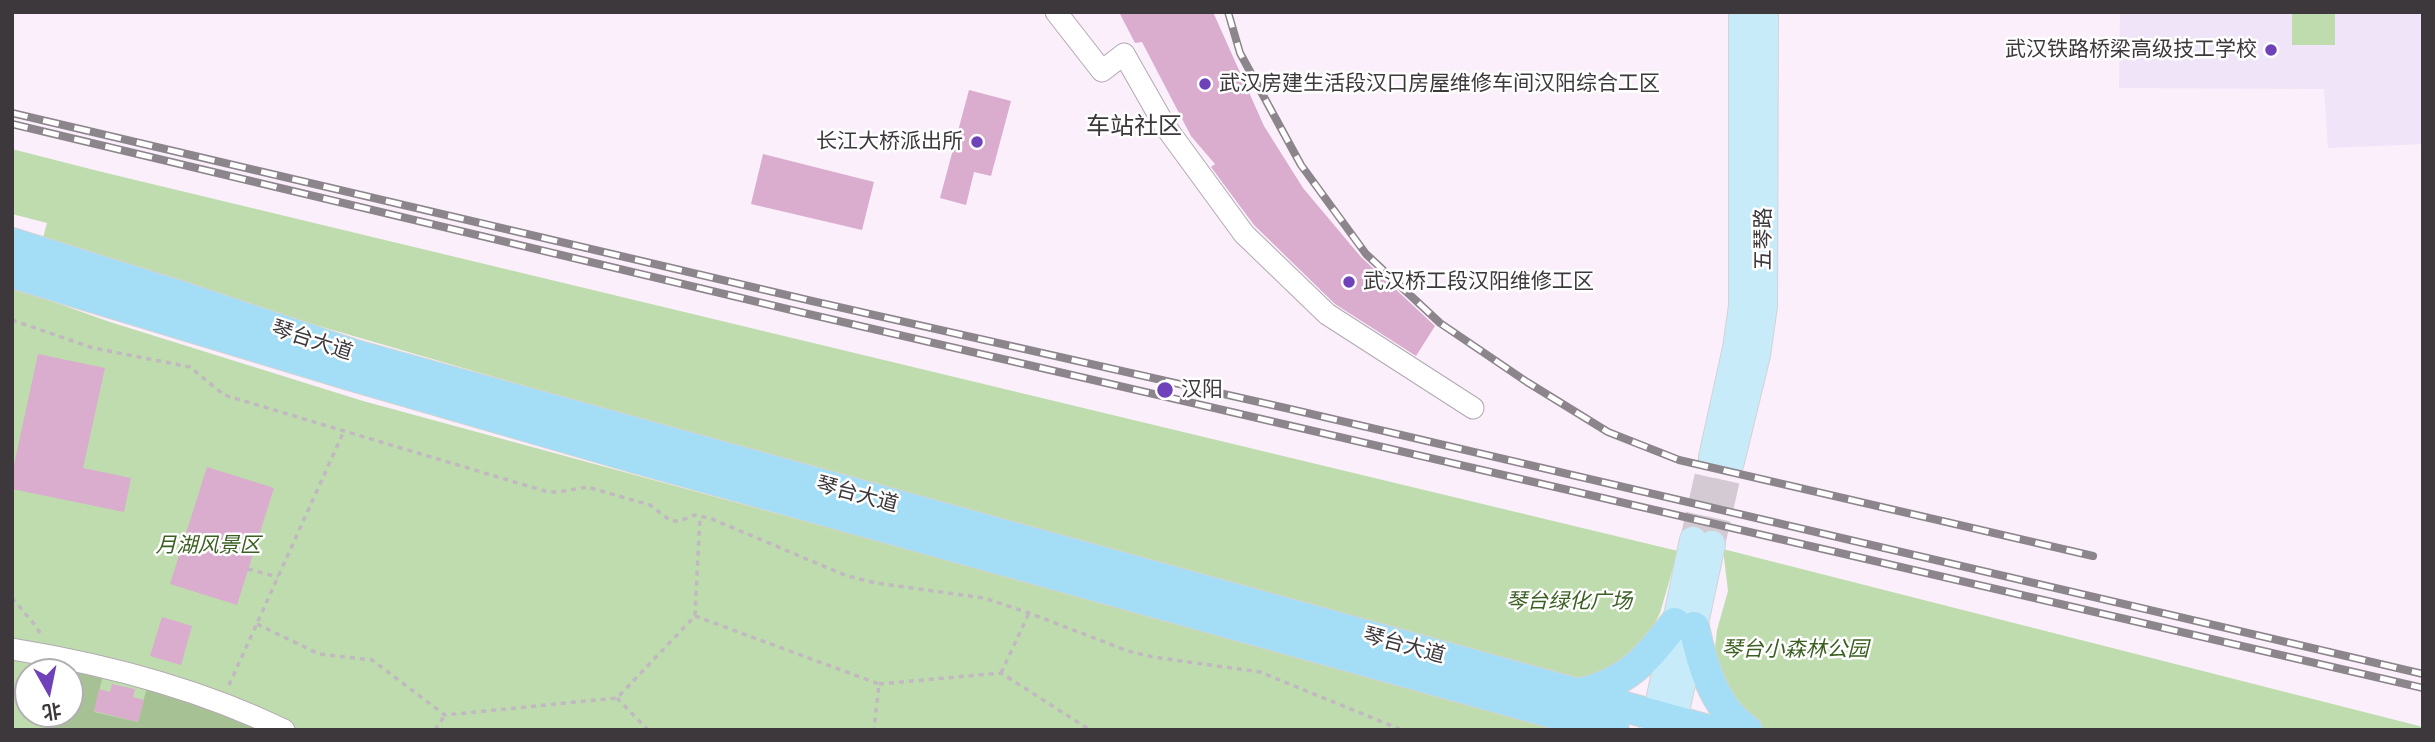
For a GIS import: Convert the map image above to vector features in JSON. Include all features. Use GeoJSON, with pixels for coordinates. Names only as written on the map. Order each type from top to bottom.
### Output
{"type":"FeatureCollection","features":[{"type":"Feature","properties":{"kind":"highway","name":"琴台大道"},"geometry":{"type":"LineString","coordinates":[[12,243],[355,355],[1578,694],[1664,724],[1708,730]]}},
{"type":"Feature","properties":{"kind":"highway","name":"琴台大道"},"geometry":{"type":"LineString","coordinates":[[12,273],[632,457],[1614,730]]}},
{"type":"Feature","properties":{"kind":"highway"},"geometry":{"type":"LineString","coordinates":[[1578,694],[1607,687],[1629,674],[1685,625],[1718,697],[1733,719],[1746,730]]}},
{"type":"Feature","properties":{"kind":"main road","name":"五琴路"},"geometry":{"type":"LineString","coordinates":[[1742,12],[1742,306],[1721,459],[1760,339],[1764,306],[1765,12]]}},
{"type":"Feature","properties":{"kind":"main road"},"geometry":{"type":"LineString","coordinates":[[1664,724],[1702,542]]}},
{"type":"Feature","properties":{"kind":"street"},"geometry":{"type":"LineString","coordinates":[[1056,12],[1102,71],[1124,54],[1165,126],[1244,234],[1327,314],[1473,408]]}},
{"type":"Feature","properties":{"kind":"street"},"geometry":{"type":"LineString","coordinates":[[12,649],[54,656],[149,680],[221,703],[284,730]]}},
{"type":"Feature","properties":{"kind":"path"},"geometry":{"type":"LineString","coordinates":[[12,320],[93,348],[190,367],[224,395],[548,492],[587,487],[650,505],[671,521],[700,516],[847,576],[876,583],[984,598],[1030,612],[1128,651],[1267,674],[1402,730]]}},
{"type":"Feature","properties":{"kind":"path"},"geometry":{"type":"LineString","coordinates":[[221,703],[344,431]]}},
{"type":"Feature","properties":{"kind":"path"},"geometry":{"type":"LineString","coordinates":[[257,624],[319,654],[372,660],[445,715],[617,698],[695,616],[700,516]]}},
{"type":"Feature","properties":{"kind":"path"},"geometry":{"type":"LineString","coordinates":[[248,569],[278,577]]}},
{"type":"Feature","properties":{"kind":"path"},"geometry":{"type":"LineString","coordinates":[[12,598],[35,625],[54,656]]}},
{"type":"Feature","properties":{"kind":"path"},"geometry":{"type":"LineString","coordinates":[[1001,673],[1030,612]]}},
{"type":"Feature","properties":{"kind":"path"},"geometry":{"type":"LineString","coordinates":[[695,616],[878,684],[1001,673],[1090,730]]}},
{"type":"Feature","properties":{"kind":"path"},"geometry":{"type":"LineString","coordinates":[[874,730],[878,684]]}},
{"type":"Feature","properties":{"kind":"path"},"geometry":{"type":"LineString","coordinates":[[617,698],[648,730]]}},
{"type":"Feature","properties":{"kind":"path"},"geometry":{"type":"LineString","coordinates":[[435,730],[445,715]]}},
{"type":"Feature","properties":{"kind":"shaded area","name":"武汉铁路桥梁高级技工学校"},"geometry":{"type":"Polygon","coordinates":[[[2120,12],[2423,12],[2423,144],[2328,148],[2324,89],[2119,88],[2120,12]]]}},
{"type":"Feature","properties":{"kind":"green space"},"geometry":{"type":"Polygon","coordinates":[[[2292,12],[2335,12],[2335,45],[2292,45],[2292,12]]]}},
{"type":"Feature","properties":{"kind":"green space","name":"琴台绿化广场"},"geometry":{"type":"Polygon","coordinates":[[[12,149],[1678,551],[1660,613],[1634,657],[1579,681],[731,446],[41,245],[47,223],[12,214],[12,149]]]}},
{"type":"Feature","properties":{"kind":"green space","name":"月湖风景区"},"geometry":{"type":"Polygon","coordinates":[[[12,287],[110,322],[363,401],[1573,730],[12,730],[12,287]]]}},
{"type":"Feature","properties":{"kind":"green space","name":"琴台小森林公园"},"geometry":{"type":"Polygon","coordinates":[[[1723,549],[2423,727],[2423,730],[1762,730],[1733,706],[1714,657],[1717,630],[1728,591],[1723,549]]]}},
{"type":"Feature","properties":{"kind":"green space"},"geometry":{"type":"Polygon","coordinates":[[[84,670],[103,675],[94,712],[138,722],[147,687],[267,730],[50,728],[84,728],[84,670]]]}},
{"type":"Feature","properties":{"kind":"building","name":"武汉房建生活段汉口房屋维修车间汉阳综合工区"},"geometry":{"type":"Polygon","coordinates":[[[1119,12],[1213,12],[1264,126],[1303,188],[1361,257],[1435,326],[1416,356],[1335,304],[1254,225],[1211,167],[1215,164],[1191,136],[1142,42],[1135,43],[1119,12]]]}},
{"type":"Feature","properties":{"kind":"building","name":"长江大桥派出所"},"geometry":{"type":"Polygon","coordinates":[[[969,90],[1011,101],[991,176],[974,172],[966,205],[940,198],[969,90]]]}},
{"type":"Feature","properties":{"kind":"building"},"geometry":{"type":"Polygon","coordinates":[[[763,154],[874,182],[862,230],[751,204],[763,154]]]}},
{"type":"Feature","properties":{"kind":"building"},"geometry":{"type":"Polygon","coordinates":[[[38,354],[105,368],[83,468],[131,478],[124,512],[12,489],[12,474],[38,354]]]}},
{"type":"Feature","properties":{"kind":"building"},"geometry":{"type":"Polygon","coordinates":[[[207,467],[274,488],[237,605],[170,584],[207,467]]]}},
{"type":"Feature","properties":{"kind":"building"},"geometry":{"type":"Polygon","coordinates":[[[162,617],[192,626],[181,665],[150,656],[162,617]]]}},
{"type":"Feature","properties":{"kind":"building"},"geometry":{"type":"Polygon","coordinates":[[[112,684],[135,689],[133,697],[144,700],[138,722],[94,711],[99,689],[110,692],[112,684]]]}},
{"type":"Feature","properties":{"kind":"tunnel"},"geometry":{"type":"LineString","coordinates":[[1693,540],[1712,457]]}},
{"type":"Feature","properties":{"kind":"tunnel"},"geometry":{"type":"LineString","coordinates":[[1712,544],[1731,462]]}},
{"type":"Feature","properties":{"kind":"railway"},"geometry":{"type":"LineString","coordinates":[[1228,12],[1240,53],[1301,165],[1366,254],[1440,323],[1527,382],[1608,432],[1679,460],[2093,556]]}},
{"type":"Feature","properties":{"kind":"railway"},"geometry":{"type":"LineString","coordinates":[[12,113],[2423,674]]}},
{"type":"Feature","properties":{"kind":"railway"},"geometry":{"type":"LineString","coordinates":[[12,124],[804,313],[2423,688]]}},
{"type":"Feature","properties":{"kind":"place","name":"武汉铁路桥梁高级技工学校"},"geometry":{"type":"Point","coordinates":[2271,50]}},
{"type":"Feature","properties":{"kind":"place","name":"武汉房建生活段汉口房屋维修车间汉阳综合工区"},"geometry":{"type":"Point","coordinates":[1205,84]}},
{"type":"Feature","properties":{"kind":"place","name":"长江大桥派出所"},"geometry":{"type":"Point","coordinates":[977,142]}},
{"type":"Feature","properties":{"kind":"place","name":"武汉桥工段汉阳维修工区"},"geometry":{"type":"Point","coordinates":[1349,282]}},
{"type":"Feature","properties":{"kind":"place","name":"汉阳"},"geometry":{"type":"Point","coordinates":[1165,390]}},
{"type":"Feature","properties":{"kind":"district","name":"车站社区"},"geometry":{"type":"Point","coordinates":[1134,127]}}]}
